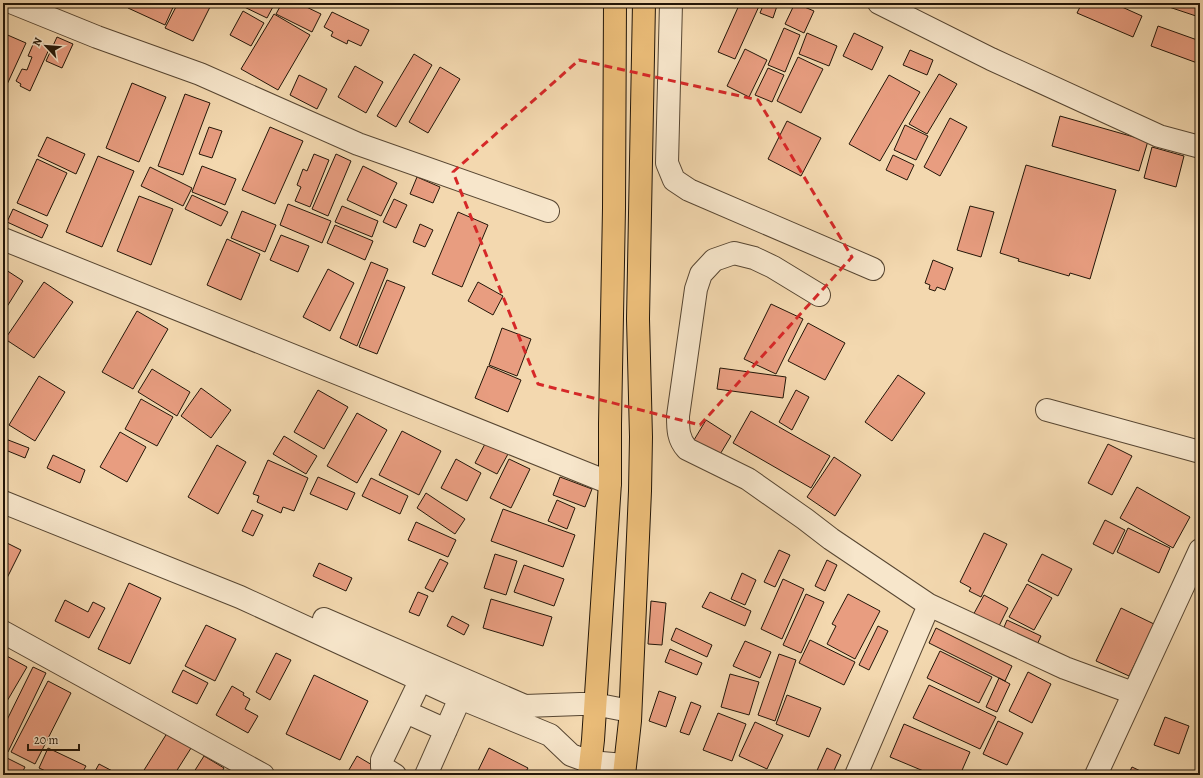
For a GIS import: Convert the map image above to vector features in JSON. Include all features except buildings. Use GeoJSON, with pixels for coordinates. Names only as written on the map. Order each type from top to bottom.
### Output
{"type":"FeatureCollection","features":[{"type":"Feature","properties":{"kind":"main road"},"geometry":{"type":"LineString","coordinates":[[589,768],[593,740],[594,704],[610,483],[615,3]]}},
{"type":"Feature","properties":{"kind":"main road"},"geometry":{"type":"LineString","coordinates":[[624,770],[630,711],[640,491],[641,437],[638,319],[644,3]]}},
{"type":"Feature","properties":{"kind":"street"},"geometry":{"type":"LineString","coordinates":[[13,3],[97,37],[200,74],[358,144],[548,211]]}},
{"type":"Feature","properties":{"kind":"street"},"geometry":{"type":"LineString","coordinates":[[671,3],[667,163],[674,180],[689,190],[873,269]]}},
{"type":"Feature","properties":{"kind":"street"},"geometry":{"type":"LineString","coordinates":[[879,3],[991,59],[1159,136],[1200,147]]}},
{"type":"Feature","properties":{"kind":"street"},"geometry":{"type":"LineString","coordinates":[[3,239],[610,483]]}},
{"type":"Feature","properties":{"kind":"street"},"geometry":{"type":"LineString","coordinates":[[819,295],[773,267],[754,258],[734,253],[714,260],[701,274],[696,289],[678,416],[678,434],[682,443],[687,449],[748,479],[831,539],[928,605],[1065,668],[1133,693]]}},
{"type":"Feature","properties":{"kind":"street"},"geometry":{"type":"LineString","coordinates":[[1047,410],[1200,452]]}},
{"type":"Feature","properties":{"kind":"street"},"geometry":{"type":"LineString","coordinates":[[3,487],[244,584],[388,655],[421,680],[460,698],[550,735],[571,755],[589,768],[624,770]]}},
{"type":"Feature","properties":{"kind":"street"},"geometry":{"type":"LineString","coordinates":[[3,502],[388,655],[525,706],[594,704],[630,711]]}},
{"type":"Feature","properties":{"kind":"street"},"geometry":{"type":"LineString","coordinates":[[1096,775],[1200,550]]}},
{"type":"Feature","properties":{"kind":"street"},"geometry":{"type":"LineString","coordinates":[[856,775],[928,605]]}},
{"type":"Feature","properties":{"kind":"street"},"geometry":{"type":"LineString","coordinates":[[3,632],[263,775]]}},
{"type":"Feature","properties":{"kind":"street"},"geometry":{"type":"LineString","coordinates":[[395,775],[382,767],[382,760],[421,680]]}},
{"type":"Feature","properties":{"kind":"street"},"geometry":{"type":"LineString","coordinates":[[426,775],[460,698]]}},
{"type":"Feature","properties":{"kind":"street"},"geometry":{"type":"LineString","coordinates":[[406,712],[446,730]]}},
{"type":"Feature","properties":{"kind":"highlighted area"},"geometry":{"type":"Polygon","coordinates":[[[579,60],[758,100],[852,257],[700,425],[538,384],[453,172],[579,60]]]}}]}
